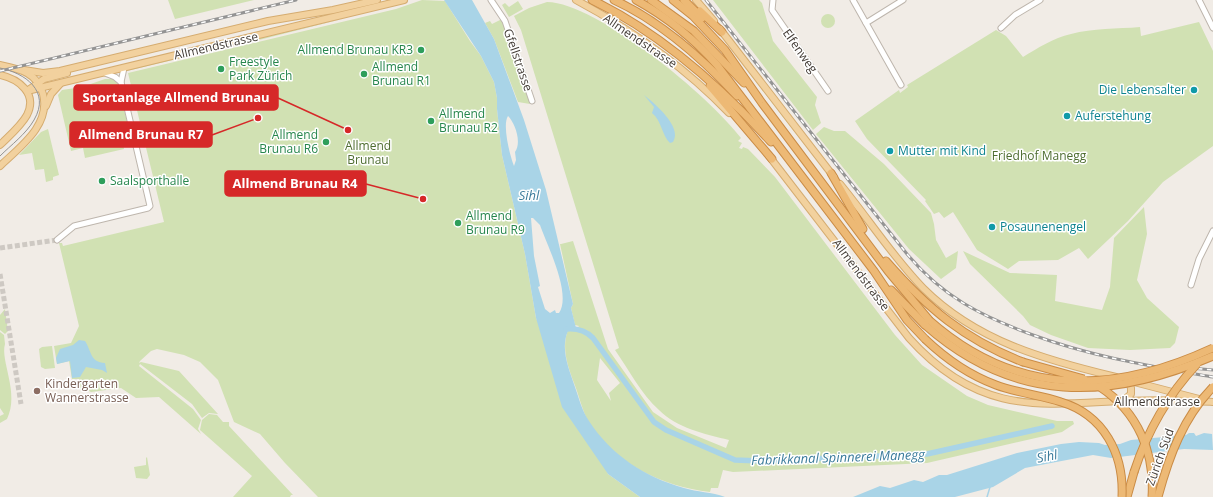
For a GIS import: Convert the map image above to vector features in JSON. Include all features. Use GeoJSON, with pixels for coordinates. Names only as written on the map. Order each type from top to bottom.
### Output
{"type":"FeatureCollection","features":[{"type":"Feature","properties":{"kind":"highway"},"geometry":{"type":"LineString","coordinates":[[592,0],[652,35],[723,92],[793,166]]}},
{"type":"Feature","properties":{"kind":"highway"},"geometry":{"type":"LineString","coordinates":[[614,0],[654,23],[688,49],[709,67],[759,119]]}},
{"type":"Feature","properties":{"kind":"highway"},"geometry":{"type":"LineString","coordinates":[[636,0],[666,19],[699,46],[730,81],[874,271],[907,320],[925,339],[950,361],[978,378],[1012,390],[1063,402],[1090,416],[1107,435],[1117,454],[1122,474],[1122,497]]}},
{"type":"Feature","properties":{"kind":"highway"},"geometry":{"type":"LineString","coordinates":[[651,0],[673,14],[703,39],[762,103]]}},
{"type":"Feature","properties":{"kind":"highway"},"geometry":{"type":"LineString","coordinates":[[673,0],[693,16],[719,43],[762,103],[927,322],[961,345],[992,362],[1030,375],[1065,381],[1092,382],[1132,376],[1172,365],[1213,348]]}},
{"type":"Feature","properties":{"kind":"highway"},"geometry":{"type":"LineString","coordinates":[[684,0],[718,36],[739,62],[786,135]]}},
{"type":"Feature","properties":{"kind":"highway"},"geometry":{"type":"LineString","coordinates":[[687,0],[722,32]]}},
{"type":"Feature","properties":{"kind":"highway"},"geometry":{"type":"LineString","coordinates":[[692,67],[726,103],[772,159]]}},
{"type":"Feature","properties":{"kind":"highway"},"geometry":{"type":"LineString","coordinates":[[831,173],[874,248]]}},
{"type":"Feature","properties":{"kind":"highway"},"geometry":{"type":"LineString","coordinates":[[864,238],[909,287],[936,313],[965,334],[996,351],[1023,362],[1086,380],[1111,396],[1128,412],[1144,439],[1151,467],[1152,497]]}},
{"type":"Feature","properties":{"kind":"highway"},"geometry":{"type":"LineString","coordinates":[[874,271],[927,322],[945,342],[989,368],[1026,381],[1065,388],[1098,388],[1126,385],[1174,371],[1213,356]]}},
{"type":"Feature","properties":{"kind":"highway"},"geometry":{"type":"LineString","coordinates":[[1127,497],[1141,452],[1158,417],[1186,376],[1213,348]]}},
{"type":"Feature","properties":{"kind":"highway","name":"Zürich Süd"},"geometry":{"type":"LineString","coordinates":[[1158,497],[1169,458],[1180,433],[1194,409],[1213,387]]}},
{"type":"Feature","properties":{"kind":"main road","name":"Allmendstrasse"},"geometry":{"type":"LineString","coordinates":[[0,65],[24,70],[52,72],[92,64],[281,18],[333,10],[377,0]]}},
{"type":"Feature","properties":{"kind":"main road","name":"Allmendstrasse"},"geometry":{"type":"LineString","coordinates":[[27,91],[40,85],[60,84],[404,0]]}},
{"type":"Feature","properties":{"kind":"main road","name":"Allmendstrasse"},"geometry":{"type":"LineString","coordinates":[[576,0],[634,34],[678,67],[726,110],[772,159],[909,338],[926,356],[946,372],[984,392],[1018,402],[1053,405],[1158,400],[1211,402]]}},
{"type":"Feature","properties":{"kind":"main road","name":"Allmendstrasse"},"geometry":{"type":"LineString","coordinates":[[696,0],[912,275],[951,313],[986,335],[1018,349],[1072,366],[1197,397],[1211,402]]}},
{"type":"Feature","properties":{"kind":"main road"},"geometry":{"type":"LineString","coordinates":[[40,85],[92,64]]}},
{"type":"Feature","properties":{"kind":"main road"},"geometry":{"type":"LineString","coordinates":[[24,70],[40,85],[45,109]]}},
{"type":"Feature","properties":{"kind":"main road"},"geometry":{"type":"LineString","coordinates":[[0,75],[14,79],[27,91],[30,104],[27,115],[0,145]]}},
{"type":"Feature","properties":{"kind":"main road"},"geometry":{"type":"LineString","coordinates":[[0,166],[35,131],[42,118],[49,97],[60,84]]}},
{"type":"Feature","properties":{"kind":"main road"},"geometry":{"type":"LineString","coordinates":[[1122,401],[1127,399],[1131,394],[1132,388],[1128,381]]}},
{"type":"Feature","properties":{"kind":"street","name":"Gfellstrasse"},"geometry":{"type":"LineString","coordinates":[[491,0],[505,21],[532,101]]}},
{"type":"Feature","properties":{"kind":"street","name":"Elfenweg"},"geometry":{"type":"LineString","coordinates":[[773,0],[772,10],[828,91]]}},
{"type":"Feature","properties":{"kind":"street"},"geometry":{"type":"LineString","coordinates":[[853,0],[901,85]]}},
{"type":"Feature","properties":{"kind":"street"},"geometry":{"type":"LineString","coordinates":[[866,23],[903,0]]}},
{"type":"Feature","properties":{"kind":"street"},"geometry":{"type":"LineString","coordinates":[[1001,28],[1015,15],[1040,0]]}},
{"type":"Feature","properties":{"kind":"street"},"geometry":{"type":"LineString","coordinates":[[1199,0],[1213,28]]}},
{"type":"Feature","properties":{"kind":"street"},"geometry":{"type":"LineString","coordinates":[[57,240],[74,226],[148,208],[150,206],[121,82],[124,68]]}},
{"type":"Feature","properties":{"kind":"street"},"geometry":{"type":"LineString","coordinates":[[104,73],[115,77],[121,82]]}},
{"type":"Feature","properties":{"kind":"street"},"geometry":{"type":"LineString","coordinates":[[1191,285],[1199,260],[1213,231]]}},
{"type":"Feature","properties":{"kind":"green space"},"geometry":{"type":"Polygon","coordinates":[[[168,0],[254,0],[175,19],[168,0]]]}},
{"type":"Feature","properties":{"kind":"green space","name":"Allmend Brunau"},"geometry":{"type":"Polygon","coordinates":[[[422,0],[445,1],[481,56],[494,82],[497,98],[502,155],[525,254],[536,318],[608,474],[640,497],[318,497],[285,463],[260,434],[234,422],[218,380],[200,362],[184,355],[157,349],[151,351],[139,363],[141,362],[179,371],[218,414],[209,413],[202,418],[192,404],[140,364],[139,366],[193,409],[201,420],[198,429],[201,434],[159,397],[136,398],[121,388],[91,392],[87,390],[81,391],[79,379],[72,379],[69,361],[57,364],[54,346],[71,343],[79,326],[59,243],[62,243],[63,246],[164,222],[128,73],[396,9],[422,0]]]}},
{"type":"Feature","properties":{"kind":"green space"},"geometry":{"type":"Polygon","coordinates":[[[713,0],[759,0],[762,3],[773,41],[817,97],[815,105],[821,123],[813,130],[713,0]]]}},
{"type":"Feature","properties":{"kind":"green space"},"geometry":{"type":"Polygon","coordinates":[[[518,1],[523,9],[509,17],[502,5],[505,3],[509,7],[518,1]]]}},
{"type":"Feature","properties":{"kind":"green space"},"geometry":{"type":"Polygon","coordinates":[[[547,2],[569,6],[594,18],[623,35],[652,55],[705,100],[726,120],[741,138],[738,141],[742,143],[739,148],[742,149],[743,147],[748,149],[775,177],[895,335],[922,365],[967,396],[988,405],[1057,421],[1073,421],[1074,424],[1062,432],[927,463],[733,472],[723,470],[718,488],[711,488],[710,492],[692,489],[657,478],[626,461],[599,436],[588,421],[566,357],[565,344],[568,330],[575,330],[579,326],[575,325],[571,308],[573,304],[560,244],[573,241],[608,349],[653,412],[677,428],[726,448],[729,440],[691,430],[666,416],[646,397],[615,350],[619,348],[521,30],[514,16],[529,8],[547,2]],[[600,358],[597,380],[611,401],[609,393],[620,383],[600,358]]]}},
{"type":"Feature","properties":{"kind":"green space"},"geometry":{"type":"Polygon","coordinates":[[[828,14],[833,16],[835,21],[833,26],[828,28],[823,26],[821,21],[823,16],[828,14]]]}},
{"type":"Feature","properties":{"kind":"green space"},"geometry":{"type":"Polygon","coordinates":[[[346,18],[243,44],[243,42],[346,18]]]}},
{"type":"Feature","properties":{"kind":"green space"},"geometry":{"type":"Polygon","coordinates":[[[503,20],[530,104],[518,102],[494,39],[485,23],[490,21],[492,24],[503,20]]]}},
{"type":"Feature","properties":{"kind":"green space","name":"Friedhof Manegg"},"geometry":{"type":"Polygon","coordinates":[[[1199,22],[1213,51],[1213,146],[1163,182],[1128,221],[1088,259],[1079,248],[1058,260],[1019,261],[1008,269],[977,250],[953,212],[944,218],[939,212],[934,214],[925,201],[926,200],[867,139],[855,121],[899,90],[900,93],[908,87],[907,85],[996,30],[1006,36],[1023,57],[1052,41],[1079,32],[1140,27],[1141,36],[1199,22]]]}},
{"type":"Feature","properties":{"kind":"green space"},"geometry":{"type":"Polygon","coordinates":[[[728,45],[801,138],[800,139],[728,45]]]}},
{"type":"Feature","properties":{"kind":"green space"},"geometry":{"type":"Polygon","coordinates":[[[223,48],[127,71],[127,70],[223,48]]]}},
{"type":"Feature","properties":{"kind":"green space"},"geometry":{"type":"Polygon","coordinates":[[[105,79],[113,79],[118,84],[128,126],[123,127],[126,137],[122,138],[124,149],[85,158],[83,148],[71,151],[58,95],[62,90],[82,87],[105,79]]]}},
{"type":"Feature","properties":{"kind":"green space"},"geometry":{"type":"Polygon","coordinates":[[[824,127],[834,131],[845,131],[884,164],[931,213],[936,240],[946,258],[958,251],[956,268],[941,279],[909,249],[816,134],[824,127]]]}},
{"type":"Feature","properties":{"kind":"green space"},"geometry":{"type":"Polygon","coordinates":[[[48,129],[59,175],[53,177],[53,180],[46,182],[44,169],[35,170],[32,153],[19,155],[41,132],[48,129]]]}},
{"type":"Feature","properties":{"kind":"green space"},"geometry":{"type":"Polygon","coordinates":[[[1144,207],[1147,234],[1137,280],[1147,298],[1179,327],[1175,343],[1170,348],[1130,350],[1088,348],[1051,335],[1030,325],[1023,316],[970,264],[963,251],[1010,273],[1057,275],[1055,301],[1102,310],[1110,287],[1114,238],[1144,207]]]}},
{"type":"Feature","properties":{"kind":"green space"},"geometry":{"type":"Polygon","coordinates":[[[5,309],[8,331],[5,334],[0,330],[0,315],[5,309]]]}},
{"type":"Feature","properties":{"kind":"green space"},"geometry":{"type":"Polygon","coordinates":[[[0,332],[4,335],[4,351],[11,388],[11,399],[7,419],[0,423],[0,416],[4,414],[0,408],[0,332]]]}},
{"type":"Feature","properties":{"kind":"green space"},"geometry":{"type":"Polygon","coordinates":[[[52,346],[55,368],[45,369],[41,367],[39,349],[42,347],[52,346]]]}},
{"type":"Feature","properties":{"kind":"green space"},"geometry":{"type":"Polygon","coordinates":[[[209,414],[217,415],[223,422],[229,422],[229,426],[293,495],[290,497],[233,497],[252,476],[200,430],[202,420],[209,414]]]}},
{"type":"Feature","properties":{"kind":"green space"},"geometry":{"type":"Polygon","coordinates":[[[147,457],[150,475],[147,479],[136,478],[134,467],[146,465],[147,457]]]}},
{"type":"Feature","properties":{"kind":"water","name":"Sihl"},"geometry":{"type":"Polygon","coordinates":[[[444,0],[472,0],[494,39],[524,120],[546,190],[573,304],[571,308],[576,328],[568,331],[565,352],[570,373],[587,417],[598,433],[618,454],[643,471],[656,478],[684,488],[725,497],[640,497],[608,474],[562,407],[536,318],[525,254],[502,155],[497,98],[494,82],[481,56],[444,0]],[[508,116],[506,120],[506,133],[514,166],[518,138],[513,123],[508,116]],[[531,218],[534,256],[540,286],[538,287],[545,309],[550,313],[555,310],[556,313],[559,313],[562,305],[561,282],[540,225],[533,218],[531,218]]]}},
{"type":"Feature","properties":{"kind":"water"},"geometry":{"type":"Polygon","coordinates":[[[644,95],[660,109],[671,123],[675,136],[673,142],[670,143],[667,140],[658,120],[652,113],[654,107],[644,95]]]}},
{"type":"Feature","properties":{"kind":"water"},"geometry":{"type":"Polygon","coordinates":[[[79,340],[85,341],[92,356],[97,361],[105,363],[107,373],[102,370],[86,367],[80,377],[72,378],[70,361],[57,364],[56,358],[60,349],[73,345],[79,340]]]}},
{"type":"Feature","properties":{"kind":"water","name":"Sihl"},"geometry":{"type":"Polygon","coordinates":[[[1189,433],[1194,433],[1196,436],[1204,433],[1212,434],[1213,450],[1184,449],[1111,458],[1093,455],[1025,468],[993,487],[955,497],[853,497],[880,486],[890,488],[914,480],[923,482],[939,475],[947,475],[1017,453],[1061,444],[1079,442],[1099,443],[1105,445],[1120,444],[1131,440],[1186,435],[1189,433]]]}},
{"type":"Feature","properties":{"kind":"waterway","name":"Fabrikkanal Spinnerei Manegg"},"geometry":{"type":"LineString","coordinates":[[566,329],[580,330],[593,338],[654,422],[666,430],[735,460],[761,461],[927,454],[1052,426]]}},
{"type":"Feature","properties":{"kind":"waterway"},"geometry":{"type":"LineString","coordinates":[[987,497],[989,486]]}},
{"type":"Feature","properties":{"kind":"tunnel"},"geometry":{"type":"LineString","coordinates":[[0,248],[57,240]]}},
{"type":"Feature","properties":{"kind":"tunnel"},"geometry":{"type":"LineString","coordinates":[[0,274],[21,404]]}},
{"type":"Feature","properties":{"kind":"tram line"},"geometry":{"type":"LineString","coordinates":[[0,68],[9,70],[26,79],[33,85],[39,100],[38,110],[31,125],[23,135],[0,156]]}},
{"type":"Feature","properties":{"kind":"railway"},"geometry":{"type":"LineString","coordinates":[[0,71],[296,0]]}},
{"type":"Feature","properties":{"kind":"railway"},"geometry":{"type":"LineString","coordinates":[[706,0],[907,254],[921,269],[949,294],[964,304],[996,320],[1055,343],[1122,360],[1213,377]]}},
{"type":"Feature","properties":{"kind":"railway"},"geometry":{"type":"LineString","coordinates":[[1180,367],[1213,370]]}},
{"type":"Feature","properties":{"kind":"place","name":"Allmend Brunau KR3"},"geometry":{"type":"Point","coordinates":[421,50]}},
{"type":"Feature","properties":{"kind":"place","name":"Freestyle Park Zürich"},"geometry":{"type":"Point","coordinates":[221,69]}},
{"type":"Feature","properties":{"kind":"place","name":"Allmend Brunau R1"},"geometry":{"type":"Point","coordinates":[364,74]}},
{"type":"Feature","properties":{"kind":"place","name":"Die Lebensalter"},"geometry":{"type":"Point","coordinates":[1194,90]}},
{"type":"Feature","properties":{"kind":"place","name":"Auferstehung"},"geometry":{"type":"Point","coordinates":[1067,116]}},
{"type":"Feature","properties":{"kind":"place","name":"Allmend Brunau R7"},"geometry":{"type":"Point","coordinates":[258,118]}},
{"type":"Feature","properties":{"kind":"place","name":"Allmend Brunau R2"},"geometry":{"type":"Point","coordinates":[431,121]}},
{"type":"Feature","properties":{"kind":"place","name":"Sportanlage Allmend Brunau"},"geometry":{"type":"Point","coordinates":[348,130]}},
{"type":"Feature","properties":{"kind":"place","name":"Allmend Brunau R6"},"geometry":{"type":"Point","coordinates":[326,142]}},
{"type":"Feature","properties":{"kind":"place","name":"Mutter mit Kind"},"geometry":{"type":"Point","coordinates":[890,151]}},
{"type":"Feature","properties":{"kind":"place","name":"Saalsporthalle"},"geometry":{"type":"Point","coordinates":[102,181]}},
{"type":"Feature","properties":{"kind":"place","name":"Allmend Brunau R4"},"geometry":{"type":"Point","coordinates":[423,199]}},
{"type":"Feature","properties":{"kind":"place","name":"Allmend Brunau R9"},"geometry":{"type":"Point","coordinates":[458,223]}},
{"type":"Feature","properties":{"kind":"place","name":"Posaunenengel"},"geometry":{"type":"Point","coordinates":[992,227]}},
{"type":"Feature","properties":{"kind":"place","name":"Kindergarten Wannerstrasse"},"geometry":{"type":"Point","coordinates":[37,391]}}]}
